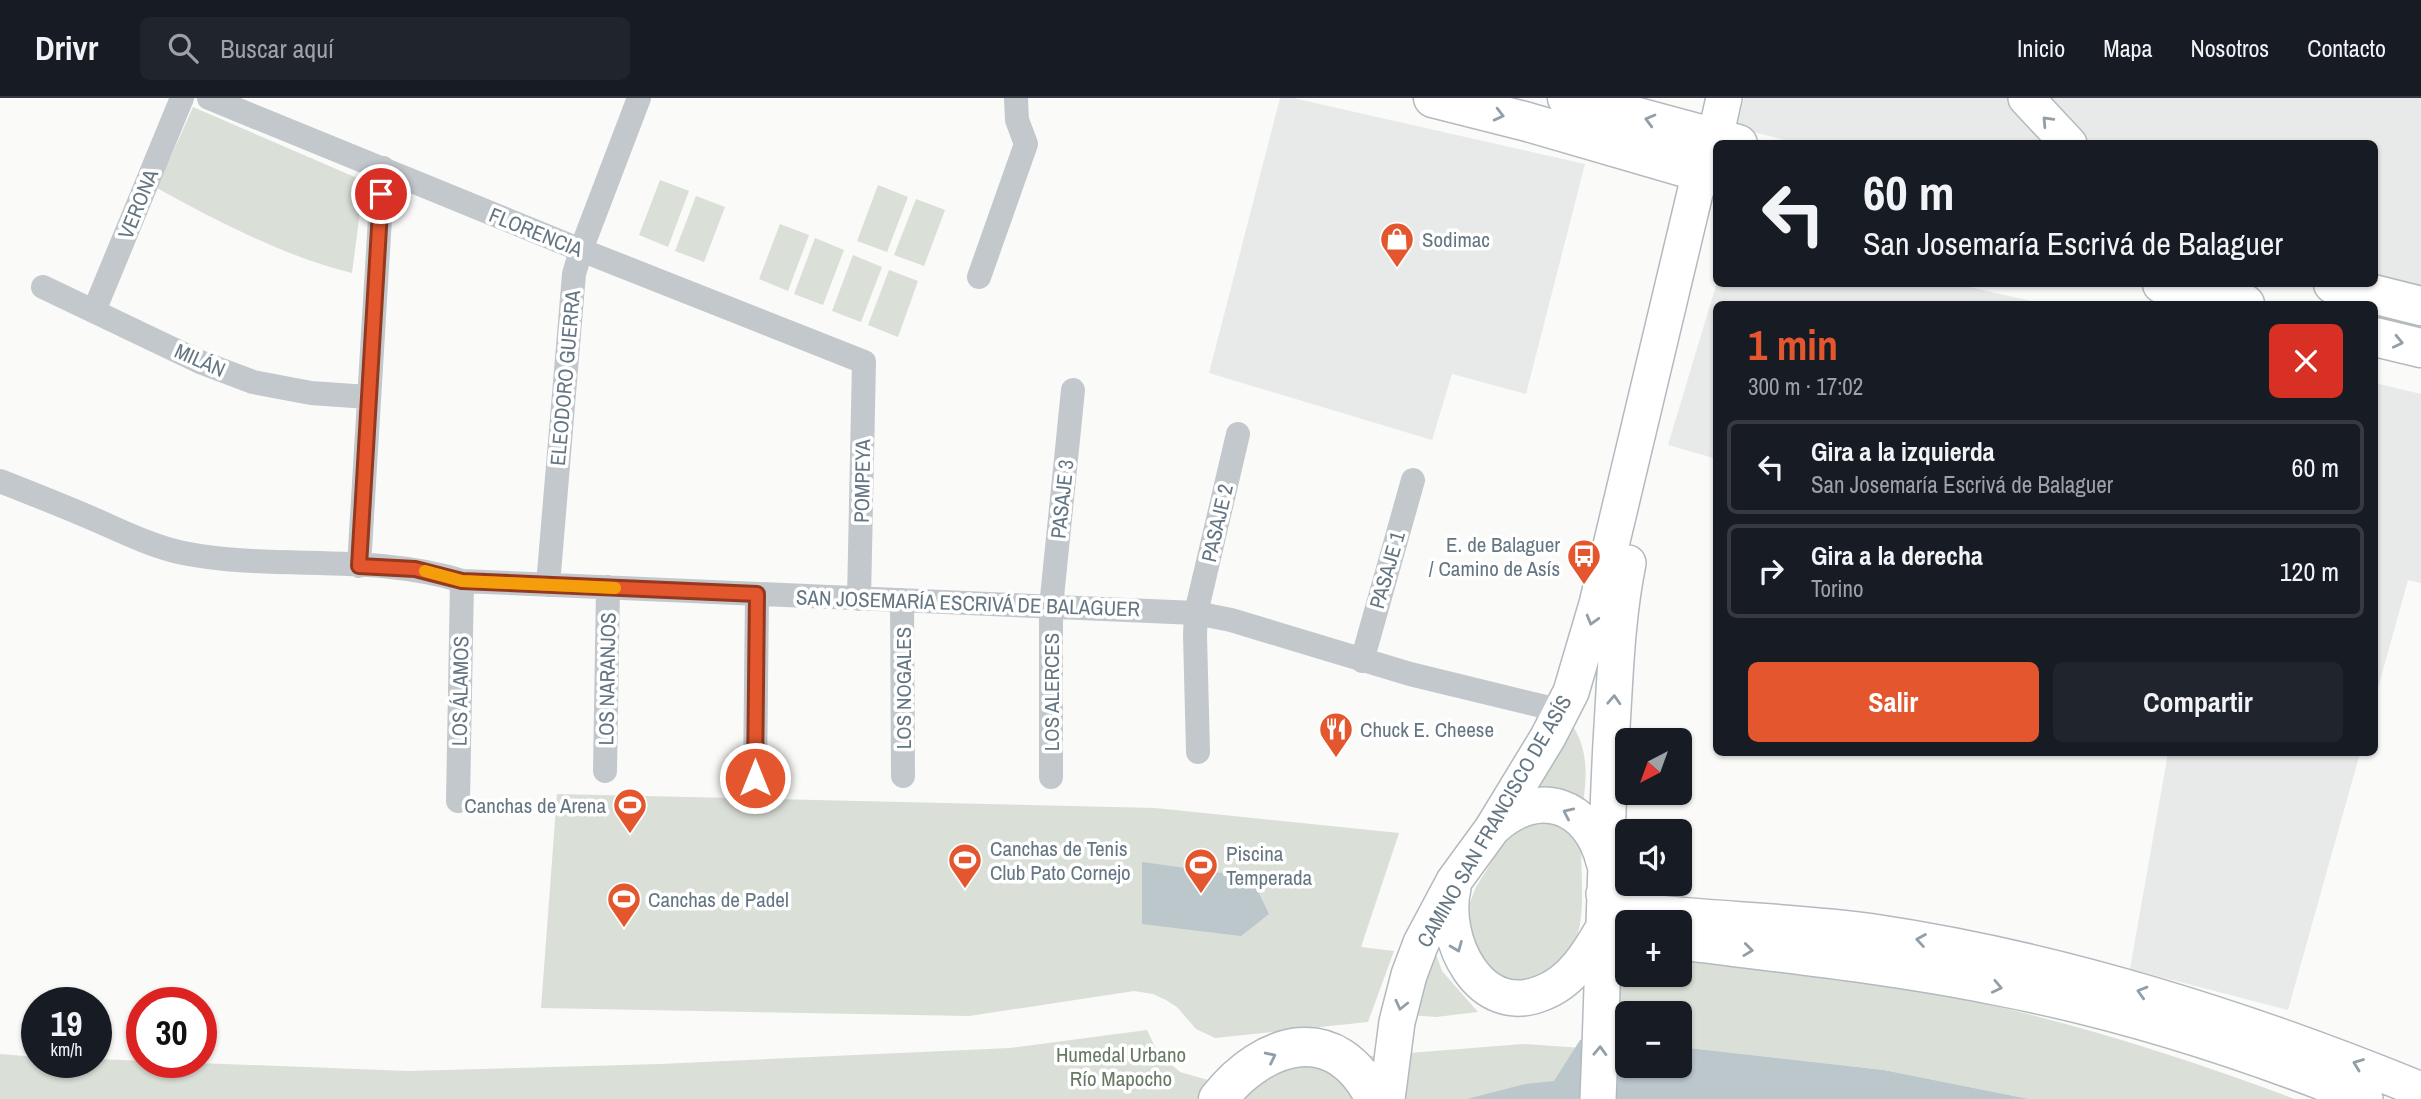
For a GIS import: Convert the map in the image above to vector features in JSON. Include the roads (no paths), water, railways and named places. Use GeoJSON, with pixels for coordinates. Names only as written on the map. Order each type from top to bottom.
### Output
{"type":"FeatureCollection","features":[{"type":"Feature","properties":{"kind":"main road"},"geometry":{"type":"LineString","coordinates":[[1433,98],[1709,174]]}},
{"type":"Feature","properties":{"kind":"main road"},"geometry":{"type":"LineString","coordinates":[[1567,98],[1723,140]]}},
{"type":"Feature","properties":{"kind":"main road","name":"CAMINO SAN FRANCISCO DE ASÍS"},"geometry":{"type":"LineString","coordinates":[[1724,98],[1727,140]]}},
{"type":"Feature","properties":{"kind":"main road"},"geometry":{"type":"LineString","coordinates":[[2026,98],[2064,140]]}},
{"type":"Feature","properties":{"kind":"main road","name":"CAMINO SAN FRANCISCO DE ASÍS"},"geometry":{"type":"LineString","coordinates":[[1387,1099],[1402,1000],[1415,958],[1454,881],[1492,829],[1562,712],[1577,671],[1597,604],[1709,174]]}},
{"type":"Feature","properties":{"kind":"main road"},"geometry":{"type":"LineString","coordinates":[[1598,1099],[1609,916],[1611,759],[1616,661],[1625,577],[1713,223]]}},
{"type":"Feature","properties":{"kind":"main road"},"geometry":{"type":"LineString","coordinates":[[2174,287],[2233,301]]}},
{"type":"Feature","properties":{"kind":"main road"},"geometry":{"type":"LineString","coordinates":[[2337,292],[2421,306]]}},
{"type":"Feature","properties":{"kind":"main road"},"geometry":{"type":"LineString","coordinates":[[2378,338],[2421,348]]}},
{"type":"Feature","properties":{"kind":"main road"},"geometry":{"type":"LineString","coordinates":[[1562,712],[1581,719],[1596,732],[1611,759]]}},
{"type":"Feature","properties":{"kind":"main road"},"geometry":{"type":"LineString","coordinates":[[1492,829],[1504,817],[1520,809],[1537,806],[1571,812],[1584,821],[1595,835],[1609,916]]}},
{"type":"Feature","properties":{"kind":"main road"},"geometry":{"type":"LineString","coordinates":[[1454,881],[1450,911],[1457,948],[1468,969],[1478,980],[1502,995],[1529,997],[1555,987],[1578,966],[1618,904],[1637,911],[1871,932],[2013,958],[2216,1014],[2297,1041],[2421,1090]]}},
{"type":"Feature","properties":{"kind":"main road"},"geometry":{"type":"LineString","coordinates":[[1692,944],[1907,971],[1997,987],[2165,1029],[2300,1073],[2365,1099]]}},
{"type":"Feature","properties":{"kind":"main road"},"geometry":{"type":"LineString","coordinates":[[1218,1099],[1250,1068],[1269,1056],[1312,1046],[1331,1051],[1352,1064],[1361,1073],[1375,1099]]}},
{"type":"Feature","properties":{"kind":"street","name":"VERONA"},"geometry":{"type":"LineString","coordinates":[[94,311],[182,98]]}},
{"type":"Feature","properties":{"kind":"street","name":"FLORENCIA"},"geometry":{"type":"LineString","coordinates":[[209,98],[864,362]]}},
{"type":"Feature","properties":{"kind":"street","name":"ELEODORO GUERRA"},"geometry":{"type":"LineString","coordinates":[[548,585],[572,288],[581,250],[639,98]]}},
{"type":"Feature","properties":{"kind":"street"},"geometry":{"type":"LineString","coordinates":[[979,277],[1026,144],[1017,120],[1016,98]]}},
{"type":"Feature","properties":{"kind":"street"},"geometry":{"type":"LineString","coordinates":[[359,566],[383,168]]}},
{"type":"Feature","properties":{"kind":"street","name":"MILÁN"},"geometry":{"type":"LineString","coordinates":[[43,287],[200,362],[253,382],[310,393],[368,397]]}},
{"type":"Feature","properties":{"kind":"street","name":"POMPEYA"},"geometry":{"type":"LineString","coordinates":[[859,599],[864,362]]}},
{"type":"Feature","properties":{"kind":"street","name":"PASAJE 3"},"geometry":{"type":"LineString","coordinates":[[1051,607],[1073,390]]}},
{"type":"Feature","properties":{"kind":"street","name":"PASAJE 2"},"geometry":{"type":"LineString","coordinates":[[1198,752],[1196,613],[1238,434]]}},
{"type":"Feature","properties":{"kind":"street","name":"PASAJE 1"},"geometry":{"type":"LineString","coordinates":[[1362,661],[1413,480]]}},
{"type":"Feature","properties":{"kind":"street","name":"SAN JOSEMARÍA ESCRIVÁ DE BALAGUER"},"geometry":{"type":"LineString","coordinates":[[0,481],[132,536],[181,552],[283,563],[415,569],[462,581],[1196,613],[1362,661],[1562,712]]}},
{"type":"Feature","properties":{"kind":"street","name":"LOS ÁLAMOS"},"geometry":{"type":"LineString","coordinates":[[458,801],[462,581]]}},
{"type":"Feature","properties":{"kind":"street","name":"LOS NARANJOS"},"geometry":{"type":"LineString","coordinates":[[606,771],[608,587]]}},
{"type":"Feature","properties":{"kind":"street"},"geometry":{"type":"LineString","coordinates":[[755,778],[757,594]]}},
{"type":"Feature","properties":{"kind":"street","name":"LOS NOGALES"},"geometry":{"type":"LineString","coordinates":[[902,600],[903,776]]}},
{"type":"Feature","properties":{"kind":"street","name":"LOS ALERCES"},"geometry":{"type":"LineString","coordinates":[[1051,607],[1051,777]]}},
{"type":"Feature","properties":{"kind":"place","name":"Sodimac"},"geometry":{"type":"Point","coordinates":[1397,269]}},
{"type":"Feature","properties":{"kind":"place","name":"E. de Balaguer / Camino de Asís"},"geometry":{"type":"Point","coordinates":[1584,586]}},
{"type":"Feature","properties":{"kind":"place","name":"Chuck E. Cheese"},"geometry":{"type":"Point","coordinates":[1336,759]}},
{"type":"Feature","properties":{"kind":"place","name":"Canchas de Arena"},"geometry":{"type":"Point","coordinates":[630,835]}},
{"type":"Feature","properties":{"kind":"place","name":"Canchas de Tenis Club Pato Cornejo"},"geometry":{"type":"Point","coordinates":[965,890]}},
{"type":"Feature","properties":{"kind":"place","name":"Piscina Temperada"},"geometry":{"type":"Point","coordinates":[1201,895]}},
{"type":"Feature","properties":{"kind":"place","name":"Canchas de Padel"},"geometry":{"type":"Point","coordinates":[624,929]}},
{"type":"Feature","properties":{"kind":"park label","name":"Humedal Urbano Río Mapocho"},"geometry":{"type":"Point","coordinates":[1121,1066]}}]}
